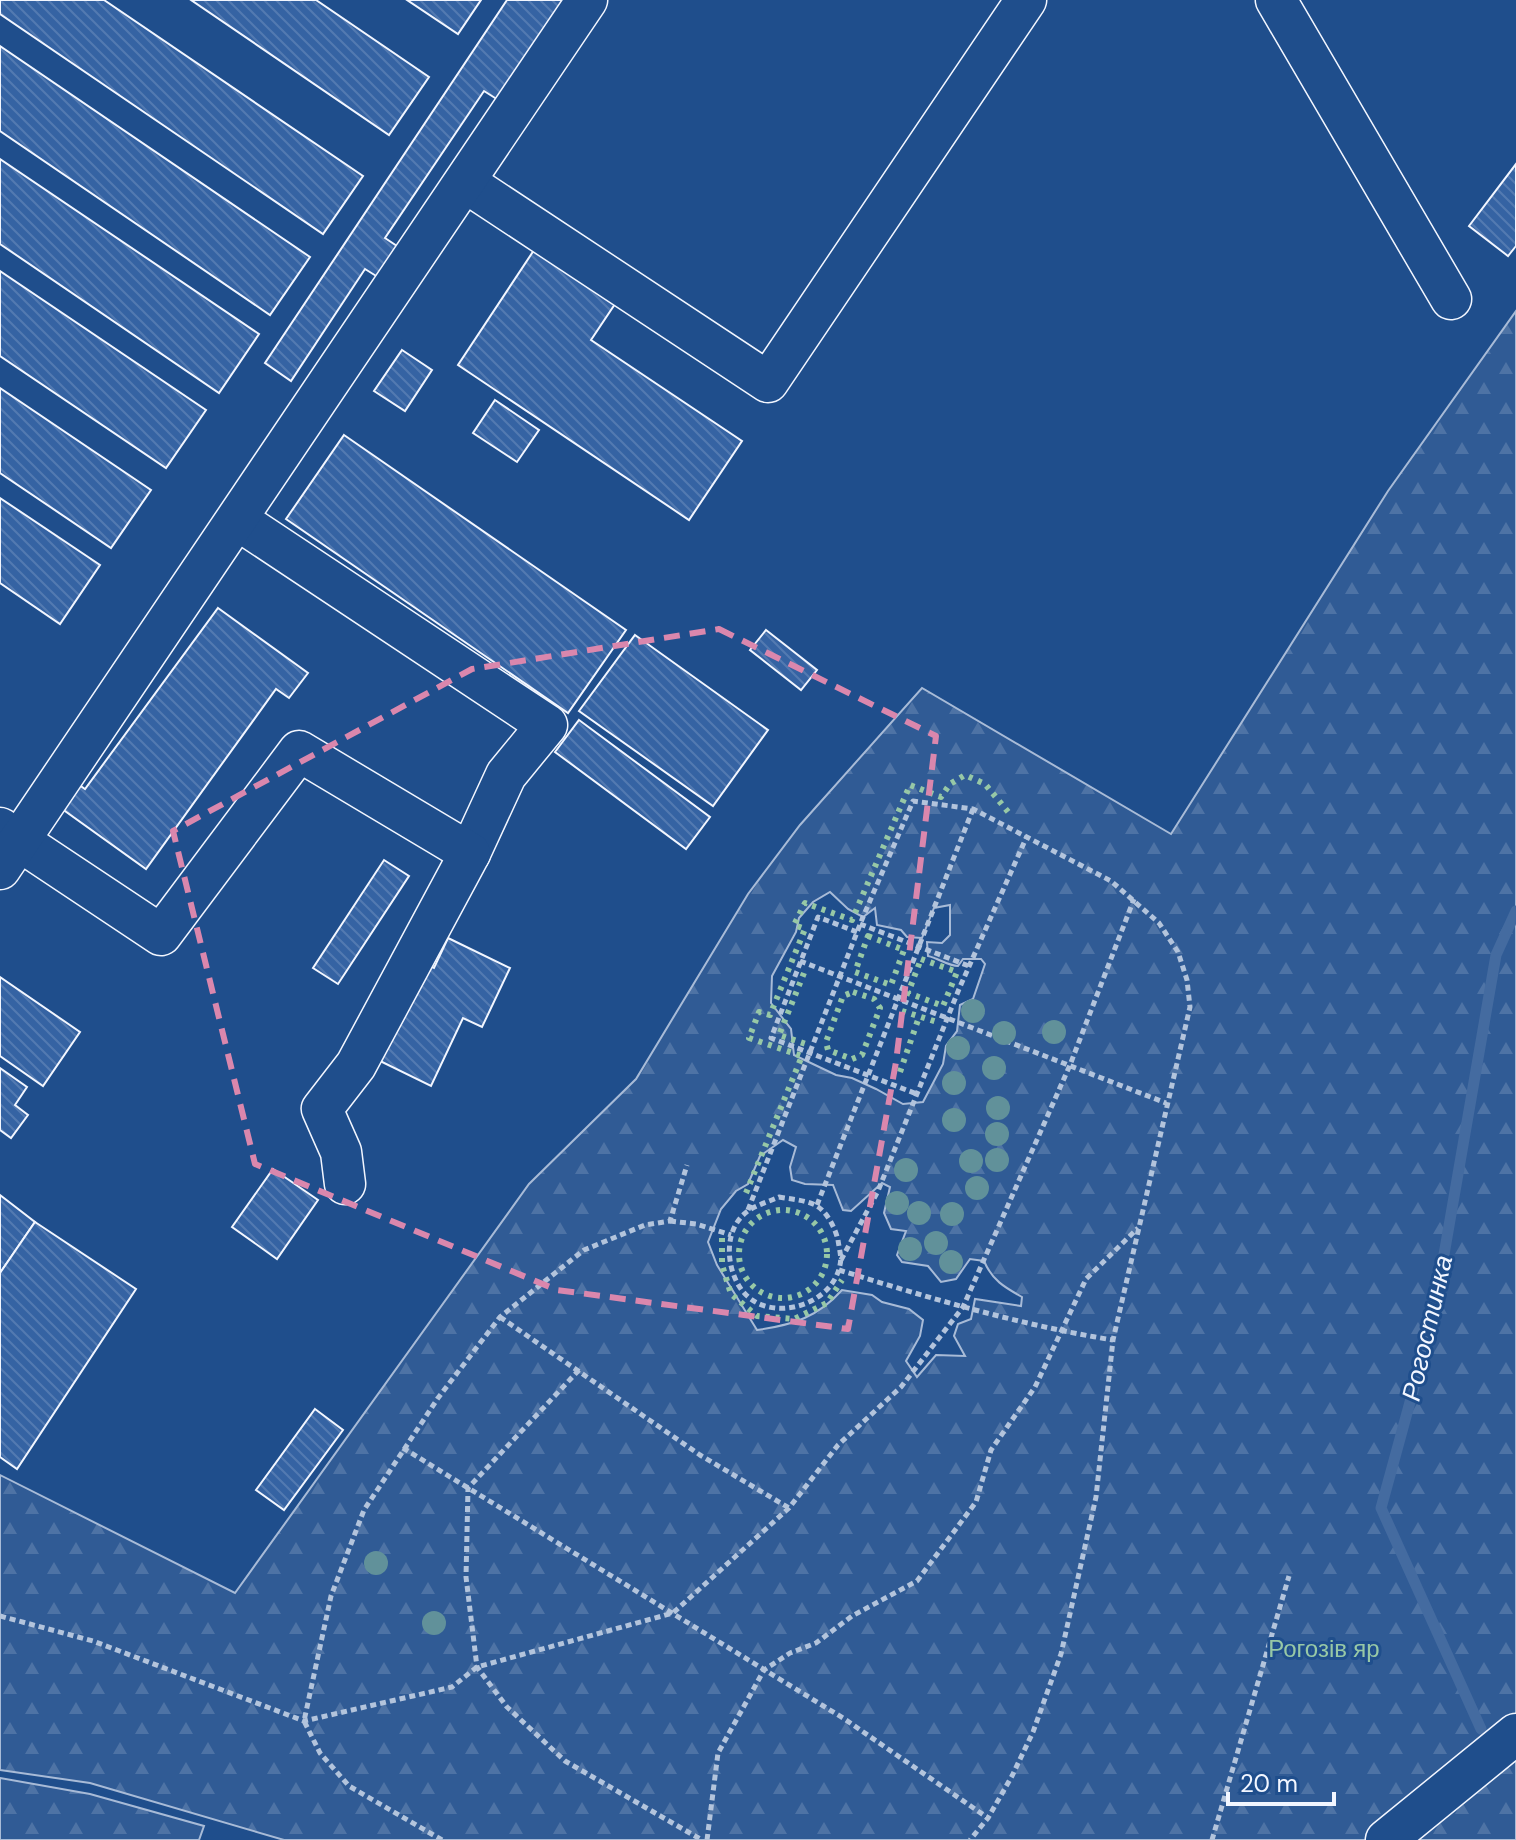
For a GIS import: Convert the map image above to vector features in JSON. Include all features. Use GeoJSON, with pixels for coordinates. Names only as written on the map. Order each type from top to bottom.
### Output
{"type":"FeatureCollection","features":[{"type":"Feature","properties":{"kind":"lane"},"geometry":{"type":"LineString","coordinates":[[470,853],[299,751],[161,935],[6,846],[238,520],[587,0]]}},
{"type":"Feature","properties":{"kind":"lane"},"geometry":{"type":"LineString","coordinates":[[465,182],[768,382],[1026,0]]}},
{"type":"Feature","properties":{"kind":"lane"},"geometry":{"type":"LineString","coordinates":[[1276,0],[1451,299]]}},
{"type":"Feature","properties":{"kind":"lane"},"geometry":{"type":"LineString","coordinates":[[238,520],[547,725],[506,775],[470,853],[356,1065],[322,1109],[341,1152],[345,1184]]}},
{"type":"Feature","properties":{"kind":"lane"},"geometry":{"type":"LineString","coordinates":[[1386,1840],[1516,1734]]}},
{"type":"Feature","properties":{"kind":"path"},"geometry":{"type":"LineString","coordinates":[[970,1840],[988,1818],[1033,1732],[1061,1654],[1096,1497],[1113,1340],[1190,1007],[1187,980],[1178,952],[1159,923],[1111,881],[1027,836],[973,809],[913,801],[860,924],[748,1210],[731,1235],[729,1263],[740,1289],[762,1306],[790,1310],[821,1297],[839,1270],[841,1260],[878,1191],[969,966],[1027,836]]}},
{"type":"Feature","properties":{"kind":"path"},"geometry":{"type":"LineString","coordinates":[[817,1205],[973,809]]}},
{"type":"Feature","properties":{"kind":"path"},"geometry":{"type":"LineString","coordinates":[[0,1616],[93,1641],[304,1721],[452,1687],[477,1667],[673,1613],[789,1508],[838,1445],[901,1387],[963,1307],[1070,1065],[1134,899]]}},
{"type":"Feature","properties":{"kind":"path"},"geometry":{"type":"LineString","coordinates":[[857,932],[818,917],[771,1038],[917,1094]]}},
{"type":"Feature","properties":{"kind":"path"},"geometry":{"type":"LineString","coordinates":[[860,924],[969,966]]}},
{"type":"Feature","properties":{"kind":"path"},"geometry":{"type":"LineString","coordinates":[[800,961],[1166,1103]]}},
{"type":"Feature","properties":{"kind":"path"},"geometry":{"type":"LineString","coordinates":[[670,1221],[687,1165]]}},
{"type":"Feature","properties":{"kind":"path"},"geometry":{"type":"LineString","coordinates":[[748,1210],[779,1197],[817,1205],[835,1227],[841,1260]]}},
{"type":"Feature","properties":{"kind":"path"},"geometry":{"type":"LineString","coordinates":[[442,1840],[349,1786],[320,1753],[304,1721],[331,1596],[364,1510],[438,1398],[500,1317],[584,1250],[645,1225],[670,1221],[696,1224],[731,1235]]}},
{"type":"Feature","properties":{"kind":"path"},"geometry":{"type":"LineString","coordinates":[[579,1370],[468,1488],[466,1577],[477,1667],[507,1707],[565,1761],[705,1840],[718,1753],[764,1670],[790,1653],[816,1643],[852,1616],[917,1581],[976,1502],[991,1450],[1035,1387],[1086,1279],[1139,1227]]}},
{"type":"Feature","properties":{"kind":"path"},"geometry":{"type":"LineString","coordinates":[[839,1270],[963,1307],[1063,1332],[1113,1340]]}},
{"type":"Feature","properties":{"kind":"path"},"geometry":{"type":"LineString","coordinates":[[500,1317],[700,1455],[789,1508]]}},
{"type":"Feature","properties":{"kind":"path"},"geometry":{"type":"LineString","coordinates":[[403,1448],[843,1718],[988,1818]]}},
{"type":"Feature","properties":{"kind":"path"},"geometry":{"type":"LineString","coordinates":[[1212,1840],[1289,1576]]}},
{"type":"Feature","properties":{"kind":"highlighted area"},"geometry":{"type":"Polygon","coordinates":[[[719,629],[936,736],[896,1062],[848,1329],[557,1290],[255,1164],[173,831],[472,669],[719,629]]]}},
{"type":"Feature","properties":{"kind":"green space","name":"Рогозів яр"},"geometry":{"type":"Polygon","coordinates":[[[1516,311],[1516,1840],[284,1840],[90,1783],[0,1770],[0,1475],[235,1593],[529,1184],[636,1079],[748,894],[800,825],[922,688],[1171,834],[1388,491],[1516,311]],[[830,892],[813,902],[799,918],[796,932],[772,976],[771,1003],[791,1029],[794,1055],[836,1075],[852,1078],[903,1104],[923,1102],[943,1064],[946,1046],[957,1031],[960,1005],[973,999],[985,964],[981,959],[963,959],[958,966],[954,966],[928,956],[927,942],[942,943],[950,935],[950,905],[934,908],[922,938],[907,937],[901,930],[877,925],[875,908],[863,917],[848,909],[830,892]],[[783,1140],[760,1156],[748,1184],[736,1191],[721,1209],[708,1242],[717,1265],[757,1330],[804,1318],[824,1307],[842,1290],[872,1295],[882,1302],[909,1309],[923,1320],[920,1336],[906,1361],[917,1377],[936,1355],[965,1356],[954,1336],[958,1324],[971,1319],[975,1299],[1021,1306],[1022,1297],[999,1282],[984,1261],[970,1259],[956,1279],[941,1282],[928,1266],[902,1262],[897,1255],[906,1231],[891,1229],[884,1213],[890,1187],[882,1183],[851,1211],[843,1210],[833,1185],[792,1180],[790,1167],[796,1147],[783,1140]]]}},
{"type":"Feature","properties":{"kind":"green space"},"geometry":{"type":"Polygon","coordinates":[[[0,1778],[90,1794],[204,1826],[199,1840],[0,1840],[0,1778]]]}},
{"type":"Feature","properties":{"kind":"building"},"geometry":{"type":"Polygon","coordinates":[[[0,0],[104,0],[363,176],[323,234],[0,14],[0,0]]]}},
{"type":"Feature","properties":{"kind":"building"},"geometry":{"type":"Polygon","coordinates":[[[191,0],[316,0],[429,77],[389,135],[191,0]]]}},
{"type":"Feature","properties":{"kind":"building"},"geometry":{"type":"Polygon","coordinates":[[[407,0],[481,0],[458,34],[407,0]]]}},
{"type":"Feature","properties":{"kind":"building"},"geometry":{"type":"Polygon","coordinates":[[[507,0],[572,0],[503,103],[484,91],[385,238],[409,254],[389,284],[365,269],[291,381],[265,363],[507,0]]]}},
{"type":"Feature","properties":{"kind":"building"},"geometry":{"type":"Polygon","coordinates":[[[0,46],[310,257],[270,315],[0,131],[0,46]]]}},
{"type":"Feature","properties":{"kind":"building"},"geometry":{"type":"Polygon","coordinates":[[[0,159],[259,334],[219,393],[0,244],[0,159]]]}},
{"type":"Feature","properties":{"kind":"building"},"geometry":{"type":"Polygon","coordinates":[[[1516,164],[1516,246],[1508,256],[1469,226],[1516,164]]]}},
{"type":"Feature","properties":{"kind":"building"},"geometry":{"type":"Polygon","coordinates":[[[542,238],[623,292],[591,340],[742,441],[689,520],[458,365],[542,238]]]}},
{"type":"Feature","properties":{"kind":"building"},"geometry":{"type":"Polygon","coordinates":[[[0,271],[206,410],[166,468],[0,356],[0,271]]]}},
{"type":"Feature","properties":{"kind":"building"},"geometry":{"type":"Polygon","coordinates":[[[402,350],[432,370],[405,411],[374,391],[402,350]]]}},
{"type":"Feature","properties":{"kind":"building"},"geometry":{"type":"Polygon","coordinates":[[[0,388],[151,490],[111,548],[0,473],[0,388]]]}},
{"type":"Feature","properties":{"kind":"building"},"geometry":{"type":"Polygon","coordinates":[[[495,400],[539,430],[517,462],[473,433],[495,400]]]}},
{"type":"Feature","properties":{"kind":"building"},"geometry":{"type":"Polygon","coordinates":[[[344,435],[626,630],[568,713],[286,519],[344,435]]]}},
{"type":"Feature","properties":{"kind":"building"},"geometry":{"type":"Polygon","coordinates":[[[0,498],[100,565],[60,624],[0,583],[0,498]]]}},
{"type":"Feature","properties":{"kind":"building"},"geometry":{"type":"Polygon","coordinates":[[[218,608],[308,673],[289,698],[276,689],[146,869],[58,806],[75,782],[85,789],[218,608]]]}},
{"type":"Feature","properties":{"kind":"building"},"geometry":{"type":"Polygon","coordinates":[[[766,630],[817,670],[801,690],[750,650],[766,630]]]}},
{"type":"Feature","properties":{"kind":"building"},"geometry":{"type":"Polygon","coordinates":[[[635,635],[768,730],[713,806],[579,711],[635,635]]]}},
{"type":"Feature","properties":{"kind":"building"},"geometry":{"type":"Polygon","coordinates":[[[579,720],[710,817],[686,849],[555,752],[579,720]]]}},
{"type":"Feature","properties":{"kind":"building"},"geometry":{"type":"Polygon","coordinates":[[[384,860],[409,876],[338,984],[313,968],[384,860]]]}},
{"type":"Feature","properties":{"kind":"building"},"geometry":{"type":"Polygon","coordinates":[[[448,938],[510,968],[482,1027],[463,1018],[431,1086],[378,1060],[424,963],[434,968],[448,938]]]}},
{"type":"Feature","properties":{"kind":"building"},"geometry":{"type":"Polygon","coordinates":[[[0,977],[80,1032],[43,1086],[0,1056],[0,977]]]}},
{"type":"Feature","properties":{"kind":"building"},"geometry":{"type":"Polygon","coordinates":[[[0,1068],[27,1087],[15,1105],[28,1115],[11,1138],[0,1130],[0,1068]]]}},
{"type":"Feature","properties":{"kind":"building"},"geometry":{"type":"Polygon","coordinates":[[[273,1169],[318,1200],[277,1259],[232,1227],[273,1169]]]}},
{"type":"Feature","properties":{"kind":"building"},"geometry":{"type":"Polygon","coordinates":[[[0,1195],[35,1222],[0,1273],[0,1195]]]}},
{"type":"Feature","properties":{"kind":"building"},"geometry":{"type":"Polygon","coordinates":[[[35,1222],[136,1289],[17,1469],[0,1457],[0,1273],[35,1222]]]}},
{"type":"Feature","properties":{"kind":"building"},"geometry":{"type":"Polygon","coordinates":[[[315,1409],[343,1430],[284,1510],[256,1490],[315,1409]]]}},
{"type":"Feature","properties":{"kind":"waterway","name":"Рогостинка"},"geometry":{"type":"LineString","coordinates":[[1481,1729],[1381,1508],[1433,1318],[1496,955],[1516,911]]}},
{"type":"Feature","properties":{"kind":"hedge"},"geometry":{"type":"LineString","coordinates":[[746,1193],[802,1056],[749,1038],[759,1012],[770,1015],[805,929],[794,925],[805,903],[852,920],[910,785],[941,797],[950,784],[965,775],[985,784],[1009,813]]}},
{"type":"Feature","properties":{"kind":"hedge"},"geometry":{"type":"LineString","coordinates":[[868,936],[904,950],[891,985],[855,972],[868,936]]}},
{"type":"Feature","properties":{"kind":"hedge"},"geometry":{"type":"LineString","coordinates":[[921,959],[957,972],[943,1006],[908,993],[921,959]]}},
{"type":"Feature","properties":{"kind":"hedge"},"geometry":{"type":"LineString","coordinates":[[804,973],[779,1035],[806,1044]]}},
{"type":"Feature","properties":{"kind":"hedge"},"geometry":{"type":"LineString","coordinates":[[853,992],[874,999],[880,1008],[862,1055],[852,1059],[828,1050],[826,1042],[843,996],[853,992]]}},
{"type":"Feature","properties":{"kind":"hedge"},"geometry":{"type":"LineString","coordinates":[[902,1011],[937,1022]]}},
{"type":"Feature","properties":{"kind":"hedge"},"geometry":{"type":"LineString","coordinates":[[900,1072],[919,1017]]}},
{"type":"Feature","properties":{"kind":"hedge"},"geometry":{"type":"LineString","coordinates":[[783,1210],[800,1213],[814,1223],[824,1237],[827,1254],[824,1271],[814,1285],[800,1295],[783,1298],[766,1295],[752,1285],[742,1271],[739,1254],[742,1237],[752,1223],[766,1213],[783,1210]]}},
{"type":"Feature","properties":{"kind":"hedge"},"geometry":{"type":"LineString","coordinates":[[722,1238],[722,1265],[731,1294],[757,1316],[794,1319],[827,1303],[842,1280]]}}]}
